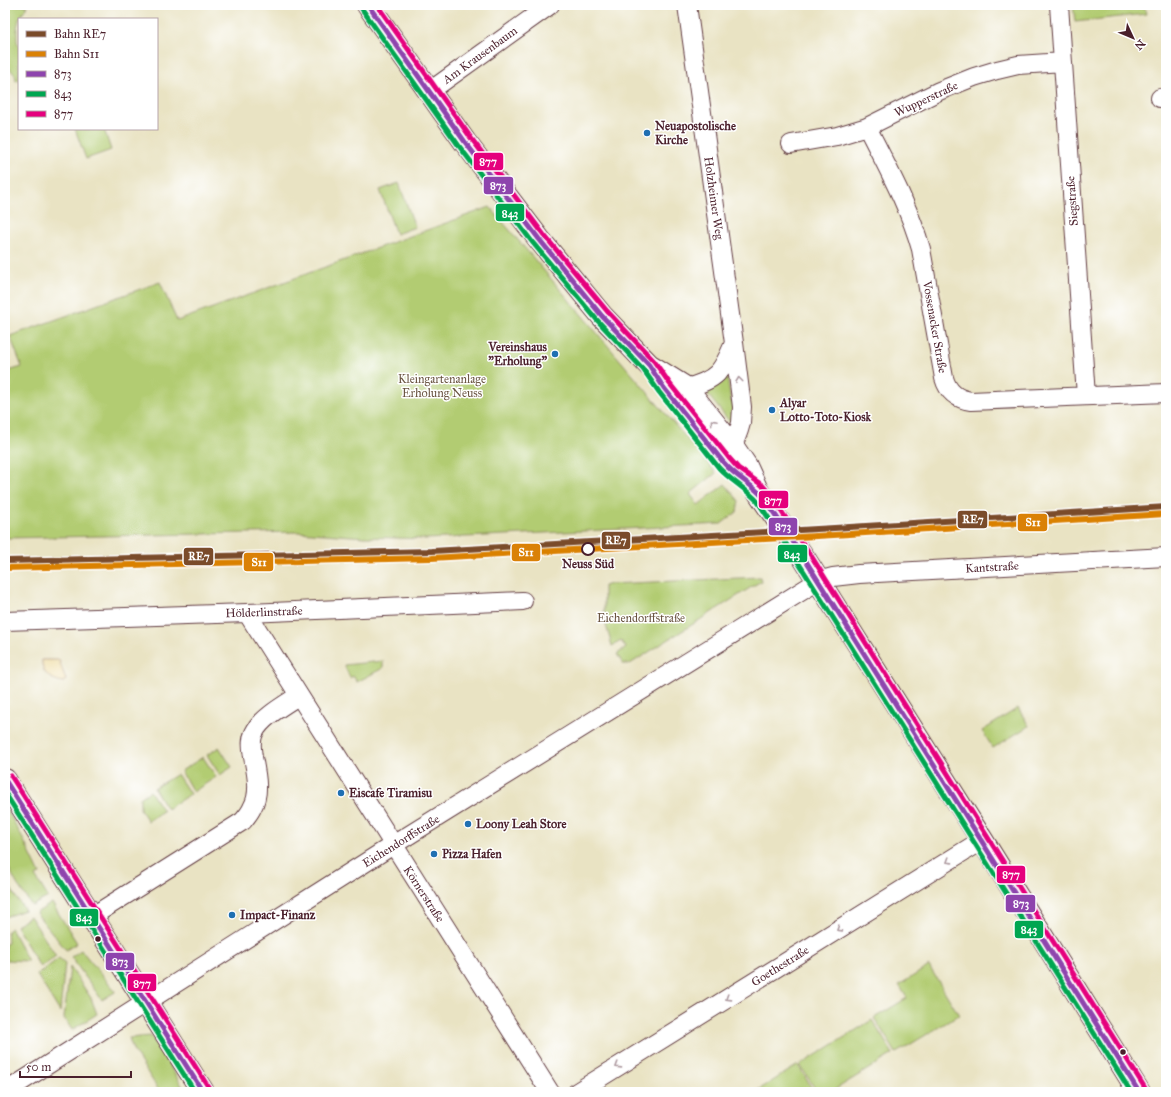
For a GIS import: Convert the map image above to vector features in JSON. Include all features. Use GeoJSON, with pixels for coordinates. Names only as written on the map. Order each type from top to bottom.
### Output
{"type":"FeatureCollection","features":[{"type":"Feature","properties":{"kind":"main road"},"geometry":{"type":"LineString","coordinates":[[368,5],[465,142],[539,239],[602,316],[649,365],[686,388],[731,444],[746,466],[757,490],[782,524],[1139,1092]]}},
{"type":"Feature","properties":{"kind":"main road"},"geometry":{"type":"LineString","coordinates":[[5,780],[203,1092]]}},
{"type":"Feature","properties":{"kind":"street","name":"Am Krausenbaum"},"geometry":{"type":"LineString","coordinates":[[430,91],[550,5]]}},
{"type":"Feature","properties":{"kind":"street","name":"Holzheimer Weg"},"geometry":{"type":"LineString","coordinates":[[687,5],[742,407],[741,423],[736,438],[731,444]]}},
{"type":"Feature","properties":{"kind":"street","name":"Siegstraße"},"geometry":{"type":"LineString","coordinates":[[1059,5],[1086,396]]}},
{"type":"Feature","properties":{"kind":"street","name":"Wupperstraße"},"geometry":{"type":"LineString","coordinates":[[791,144],[837,136],[867,127],[939,91],[974,77],[1018,65],[1062,62]]}},
{"type":"Feature","properties":{"kind":"street","name":"Vossenacker Straße"},"geometry":{"type":"LineString","coordinates":[[867,127],[895,180],[916,232],[921,249],[944,378],[951,392],[961,399],[971,401],[1166,393]]}},
{"type":"Feature","properties":{"kind":"street"},"geometry":{"type":"LineString","coordinates":[[686,388],[700,385],[714,377],[722,367],[734,343]]}},
{"type":"Feature","properties":{"kind":"street","name":"Kantstraße"},"geometry":{"type":"LineString","coordinates":[[818,581],[859,574],[1166,557]]}},
{"type":"Feature","properties":{"kind":"street","name":"Eichendorffstraße"},"geometry":{"type":"LineString","coordinates":[[5,1092],[393,846],[818,581]]}},
{"type":"Feature","properties":{"kind":"street","name":"Hölderlinstraße"},"geometry":{"type":"LineString","coordinates":[[5,620],[247,613],[524,601]]}},
{"type":"Feature","properties":{"kind":"street","name":"Körnerstraße"},"geometry":{"type":"LineString","coordinates":[[247,613],[298,696],[550,1092]]}},
{"type":"Feature","properties":{"kind":"street"},"geometry":{"type":"LineString","coordinates":[[91,916],[243,821],[253,808],[257,795],[252,749],[254,732],[272,713],[298,696]]}},
{"type":"Feature","properties":{"kind":"street","name":"Goethestraße"},"geometry":{"type":"LineString","coordinates":[[577,1092],[982,840]]}},
{"type":"Feature","properties":{"kind":"green space"},"geometry":{"type":"Polygon","coordinates":[[[10,5],[28,5],[20,18],[18,18],[18,80],[16,81],[15,75],[5,63],[5,7],[10,5]]]}},
{"type":"Feature","properties":{"kind":"green space"},"geometry":{"type":"Polygon","coordinates":[[[1073,5],[1144,5],[1146,14],[1075,22],[1073,5]]]}},
{"type":"Feature","properties":{"kind":"green space"},"geometry":{"type":"Polygon","coordinates":[[[75,130],[104,130],[111,150],[86,159],[75,130]]]}},
{"type":"Feature","properties":{"kind":"green space"},"geometry":{"type":"Polygon","coordinates":[[[399,183],[415,227],[396,234],[380,190],[399,183]]]}},
{"type":"Feature","properties":{"kind":"green space","name":"Kleingartenanlage Erholung Neuss"},"geometry":{"type":"Polygon","coordinates":[[[490,207],[716,473],[690,494],[698,505],[725,484],[739,501],[737,512],[721,524],[426,539],[365,537],[299,532],[5,538],[5,372],[22,367],[10,336],[160,282],[177,321],[490,207]]]}},
{"type":"Feature","properties":{"kind":"green space"},"geometry":{"type":"Polygon","coordinates":[[[731,364],[732,375],[727,377],[731,402],[736,401],[733,426],[704,390],[731,364]]]}},
{"type":"Feature","properties":{"kind":"green space"},"geometry":{"type":"Polygon","coordinates":[[[760,577],[761,581],[630,664],[623,664],[617,654],[626,648],[621,641],[612,646],[604,618],[604,586],[610,584],[760,577]]]}},
{"type":"Feature","properties":{"kind":"green space"},"geometry":{"type":"Polygon","coordinates":[[[383,661],[383,668],[357,682],[353,676],[350,678],[344,665],[383,661]]]}},
{"type":"Feature","properties":{"kind":"green space"},"geometry":{"type":"Polygon","coordinates":[[[1018,708],[1029,726],[993,748],[982,731],[1018,708]]]}},
{"type":"Feature","properties":{"kind":"green space"},"geometry":{"type":"Polygon","coordinates":[[[219,747],[232,767],[220,775],[207,755],[219,747]]]}},
{"type":"Feature","properties":{"kind":"green space"},"geometry":{"type":"Polygon","coordinates":[[[203,757],[216,777],[193,792],[181,771],[203,757]]]}},
{"type":"Feature","properties":{"kind":"green space"},"geometry":{"type":"Polygon","coordinates":[[[177,774],[190,794],[167,809],[154,788],[177,774]]]}},
{"type":"Feature","properties":{"kind":"green space"},"geometry":{"type":"Polygon","coordinates":[[[150,791],[163,811],[148,821],[140,809],[140,798],[150,791]]]}},
{"type":"Feature","properties":{"kind":"green space"},"geometry":{"type":"Polygon","coordinates":[[[5,806],[40,874],[35,876],[48,897],[32,906],[17,884],[5,861],[5,806]]]}},
{"type":"Feature","properties":{"kind":"green space"},"geometry":{"type":"Polygon","coordinates":[[[5,878],[25,910],[5,917],[5,878]]]}},
{"type":"Feature","properties":{"kind":"green space"},"geometry":{"type":"Polygon","coordinates":[[[52,903],[77,943],[66,950],[36,913],[52,903]]]}},
{"type":"Feature","properties":{"kind":"green space"},"geometry":{"type":"Polygon","coordinates":[[[30,916],[56,956],[40,967],[16,926],[30,916]]]}},
{"type":"Feature","properties":{"kind":"green space"},"geometry":{"type":"Polygon","coordinates":[[[11,928],[28,961],[5,960],[5,944],[8,943],[7,931],[11,928]]]}},
{"type":"Feature","properties":{"kind":"green space"},"geometry":{"type":"Polygon","coordinates":[[[81,950],[115,992],[102,1000],[71,957],[81,950]]]}},
{"type":"Feature","properties":{"kind":"green space"},"geometry":{"type":"Polygon","coordinates":[[[59,958],[65,963],[60,1012],[37,975],[59,958]]]}},
{"type":"Feature","properties":{"kind":"green space"},"geometry":{"type":"Polygon","coordinates":[[[929,966],[959,1015],[896,1053],[874,1018],[907,998],[899,985],[929,966]]]}},
{"type":"Feature","properties":{"kind":"green space"},"geometry":{"type":"Polygon","coordinates":[[[70,967],[91,998],[97,1014],[72,1030],[64,1018],[70,967]]]}},
{"type":"Feature","properties":{"kind":"green space"},"geometry":{"type":"Polygon","coordinates":[[[872,1020],[893,1054],[831,1092],[817,1092],[800,1065],[872,1020]]]}},
{"type":"Feature","properties":{"kind":"green space"},"geometry":{"type":"Polygon","coordinates":[[[151,1036],[186,1092],[160,1092],[133,1050],[129,1038],[151,1036]]]}},
{"type":"Feature","properties":{"kind":"green space"},"geometry":{"type":"Polygon","coordinates":[[[798,1065],[814,1092],[755,1092],[798,1065]]]}},
{"type":"Feature","properties":{"kind":"sand"},"geometry":{"type":"Polygon","coordinates":[[[42,660],[59,660],[66,680],[63,682],[51,678],[43,669],[42,660]]]}},
{"type":"Feature","properties":{"kind":"rail line","name":"RE7"},"geometry":{"type":"LineString","coordinates":[[5,561],[432,551],[1166,507]]}},
{"type":"Feature","properties":{"kind":"rail line","name":"S11"},"geometry":{"type":"LineString","coordinates":[[5,568],[432,558],[1166,514]]}},
{"type":"Feature","properties":{"kind":"transit line","name":"873"},"geometry":{"type":"LineString","coordinates":[[368,5],[465,142],[539,239],[602,316],[649,365],[664,388],[724,463],[764,498],[804,558],[1139,1092]]}},
{"type":"Feature","properties":{"kind":"transit line","name":"877"},"geometry":{"type":"LineString","coordinates":[[377,5],[471,138],[544,235],[607,311],[654,361],[670,384],[729,458],[738,468],[762,485],[769,493],[810,554],[1145,1088]]}},
{"type":"Feature","properties":{"kind":"transit line","name":"843"},"geometry":{"type":"LineString","coordinates":[[362,9],[459,146],[533,243],[597,320],[643,369],[659,392],[719,468],[758,502],[798,562],[1131,1092]]}},
{"type":"Feature","properties":{"kind":"transit line","name":"877"},"geometry":{"type":"LineString","coordinates":[[11,776],[209,1088]]}},
{"type":"Feature","properties":{"kind":"transit line","name":"873"},"geometry":{"type":"LineString","coordinates":[[5,780],[203,1092]]}},
{"type":"Feature","properties":{"kind":"transit line","name":"843"},"geometry":{"type":"LineString","coordinates":[[5,793],[195,1092]]}},
{"type":"Feature","properties":{"kind":"place","name":"Neuapostolische Kirche"},"geometry":{"type":"Point","coordinates":[647,133]}},
{"type":"Feature","properties":{"kind":"place","name":"Vereinshaus \"Erholung\""},"geometry":{"type":"Point","coordinates":[555,354]}},
{"type":"Feature","properties":{"kind":"place","name":"Alyar Lotto-Toto-Kiosk"},"geometry":{"type":"Point","coordinates":[772,410]}},
{"type":"Feature","properties":{"kind":"place","name":"Neuss Süd"},"geometry":{"type":"Point","coordinates":[588,549]}},
{"type":"Feature","properties":{"kind":"place","name":"Eiscafe Tiramisu"},"geometry":{"type":"Point","coordinates":[341,793]}},
{"type":"Feature","properties":{"kind":"place","name":"Loony Leah Store"},"geometry":{"type":"Point","coordinates":[468,824]}},
{"type":"Feature","properties":{"kind":"place","name":"Pizza Hafen"},"geometry":{"type":"Point","coordinates":[434,854]}},
{"type":"Feature","properties":{"kind":"place","name":"Impact-Finanz"},"geometry":{"type":"Point","coordinates":[232,915]}}]}
